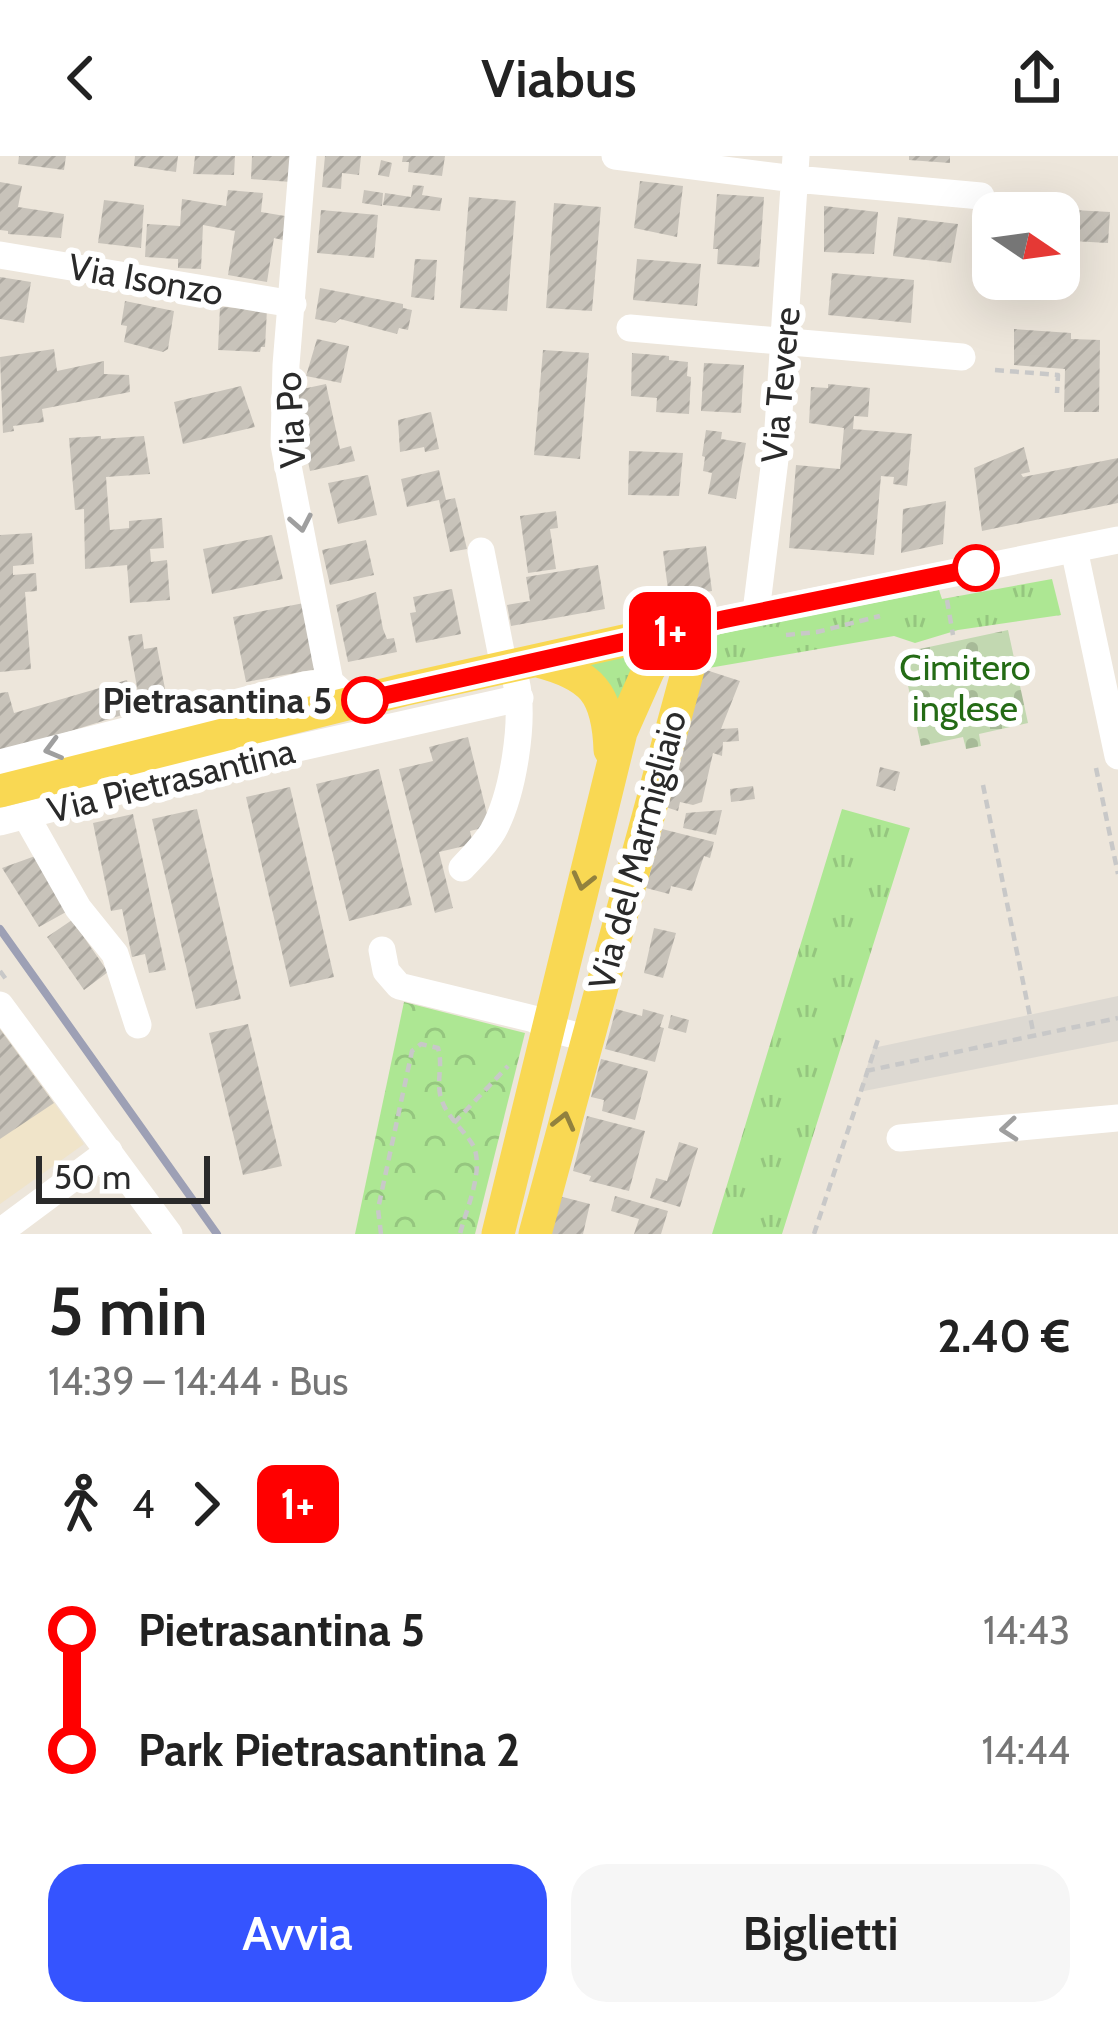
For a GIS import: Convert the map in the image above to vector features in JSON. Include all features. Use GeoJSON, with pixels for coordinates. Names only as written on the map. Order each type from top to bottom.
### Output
{"type":"FeatureCollection","features":[{"type":"Feature","properties":{"kind":"main road","name":"Via Pietrasantina"},"geometry":{"type":"LineString","coordinates":[[0,791],[342,692],[407,705],[682,628]]}},
{"type":"Feature","properties":{"kind":"main road","name":"Via del Marmigliaio"},"geometry":{"type":"LineString","coordinates":[[498,1234],[610,767],[642,680],[682,628]]}},
{"type":"Feature","properties":{"kind":"main road","name":"Via del Marmigliaio"},"geometry":{"type":"LineString","coordinates":[[535,1234],[692,655],[682,628]]}},
{"type":"Feature","properties":{"kind":"main road","name":"Via del Marmigliaio"},"geometry":{"type":"LineString","coordinates":[[518,673],[584,678],[598,694],[607,718],[610,767]]}},
{"type":"Feature","properties":{"kind":"street","name":"Via Po"},"geometry":{"type":"LineString","coordinates":[[303,156],[284,445],[342,692]]}},
{"type":"Feature","properties":{"kind":"street"},"geometry":{"type":"LineString","coordinates":[[615,156],[796,168],[972,194]]}},
{"type":"Feature","properties":{"kind":"street","name":"Via Tevere"},"geometry":{"type":"LineString","coordinates":[[756,612],[785,343],[796,168]]}},
{"type":"Feature","properties":{"kind":"street","name":"Via Isonzo"},"geometry":{"type":"LineString","coordinates":[[0,254],[292,304]]}},
{"type":"Feature","properties":{"kind":"street"},"geometry":{"type":"LineString","coordinates":[[630,328],[962,357]]}},
{"type":"Feature","properties":{"kind":"street","name":"Via Pietrasantina"},"geometry":{"type":"LineString","coordinates":[[682,628],[1118,540]]}},
{"type":"Feature","properties":{"kind":"street"},"geometry":{"type":"LineString","coordinates":[[1074,549],[1118,756]]}},
{"type":"Feature","properties":{"kind":"street"},"geometry":{"type":"LineString","coordinates":[[462,868],[490,837],[500,816],[520,723],[518,673],[481,551]]}},
{"type":"Feature","properties":{"kind":"street"},"geometry":{"type":"LineString","coordinates":[[1089,622],[1118,616]]}},
{"type":"Feature","properties":{"kind":"street","name":"Via Pietrasantina"},"geometry":{"type":"LineString","coordinates":[[0,763],[185,713],[342,692]]}},
{"type":"Feature","properties":{"kind":"street","name":"Via Pietrasantina"},"geometry":{"type":"LineString","coordinates":[[13,819],[407,705]]}},
{"type":"Feature","properties":{"kind":"street"},"geometry":{"type":"LineString","coordinates":[[13,819],[116,954],[138,1025]]}},
{"type":"Feature","properties":{"kind":"street"},"geometry":{"type":"LineString","coordinates":[[382,950],[386,971],[399,986],[588,1028]]}},
{"type":"Feature","properties":{"kind":"street"},"geometry":{"type":"LineString","coordinates":[[0,1005],[169,1234]]}},
{"type":"Feature","properties":{"kind":"street"},"geometry":{"type":"LineString","coordinates":[[900,1138],[1118,1118]]}},
{"type":"Feature","properties":{"kind":"street"},"geometry":{"type":"LineString","coordinates":[[0,1232],[109,1151]]}},
{"type":"Feature","properties":{"kind":"path"},"geometry":{"type":"LineString","coordinates":[[995,370],[1058,375],[1057,393]]}},
{"type":"Feature","properties":{"kind":"path"},"geometry":{"type":"LineString","coordinates":[[946,594],[953,634]]}},
{"type":"Feature","properties":{"kind":"path"},"geometry":{"type":"LineString","coordinates":[[983,785],[1034,1036]]}},
{"type":"Feature","properties":{"kind":"path"},"geometry":{"type":"LineString","coordinates":[[866,1071],[1118,1018]]}},
{"type":"Feature","properties":{"kind":"path"},"geometry":{"type":"LineString","coordinates":[[814,1234],[879,1036]]}},
{"type":"Feature","properties":{"kind":"path"},"geometry":{"type":"LineString","coordinates":[[381,1234],[378,1208],[412,1052],[421,1044],[438,1048],[443,1063],[438,1089],[454,1123],[474,1145],[478,1160],[460,1234]]}},
{"type":"Feature","properties":{"kind":"path"},"geometry":{"type":"LineString","coordinates":[[454,1123],[509,1065],[517,1067]]}},
{"type":"Feature","properties":{"kind":"shaded area"},"geometry":{"type":"Polygon","coordinates":[[[1118,996],[1118,1041],[859,1092],[873,1048],[1118,996]]]}},
{"type":"Feature","properties":{"kind":"shaded area"},"geometry":{"type":"Polygon","coordinates":[[[0,1029],[84,1144],[0,1204],[0,1029]]]}},
{"type":"Feature","properties":{"kind":"green space"},"geometry":{"type":"Polygon","coordinates":[[[1052,579],[1061,615],[958,630],[915,643],[894,636],[703,669],[716,636],[722,633],[939,590],[942,599],[1052,579]]]}},
{"type":"Feature","properties":{"kind":"green space","name":"Cimitero inglese"},"geometry":{"type":"Polygon","coordinates":[[[1008,630],[1028,723],[979,734],[981,746],[966,749],[963,737],[921,746],[901,653],[1008,630]]]}},
{"type":"Feature","properties":{"kind":"green space"},"geometry":{"type":"Polygon","coordinates":[[[646,648],[615,710],[580,663],[646,648]]]}},
{"type":"Feature","properties":{"kind":"green space"},"geometry":{"type":"Polygon","coordinates":[[[842,809],[910,828],[782,1234],[712,1234],[842,809]]]}},
{"type":"Feature","properties":{"kind":"green space"},"geometry":{"type":"Polygon","coordinates":[[[404,1002],[525,1033],[475,1234],[355,1234],[404,1002]]]}},
{"type":"Feature","properties":{"kind":"building"},"geometry":{"type":"Polygon","coordinates":[[[19,156],[66,156],[64,170],[18,164],[19,156]]]}},
{"type":"Feature","properties":{"kind":"building"},"geometry":{"type":"Polygon","coordinates":[[[135,156],[178,156],[176,172],[134,166],[135,156]]]}},
{"type":"Feature","properties":{"kind":"building"},"geometry":{"type":"Polygon","coordinates":[[[195,156],[235,156],[234,175],[193,174],[195,156]]]}},
{"type":"Feature","properties":{"kind":"building"},"geometry":{"type":"Polygon","coordinates":[[[252,156],[292,156],[291,182],[251,179],[252,156]]]}},
{"type":"Feature","properties":{"kind":"building"},"geometry":{"type":"Polygon","coordinates":[[[325,156],[361,156],[359,175],[342,173],[341,189],[322,187],[325,156]]]}},
{"type":"Feature","properties":{"kind":"building"},"geometry":{"type":"Polygon","coordinates":[[[403,156],[445,156],[442,176],[408,172],[409,162],[402,162],[403,156]]]}},
{"type":"Feature","properties":{"kind":"building"},"geometry":{"type":"Polygon","coordinates":[[[909,156],[950,156],[950,163],[909,160],[909,156]]]}},
{"type":"Feature","properties":{"kind":"building"},"geometry":{"type":"Polygon","coordinates":[[[381,160],[392,163],[389,177],[378,175],[381,160]]]}},
{"type":"Feature","properties":{"kind":"building"},"geometry":{"type":"Polygon","coordinates":[[[640,181],[683,186],[677,237],[634,228],[640,181]]]}},
{"type":"Feature","properties":{"kind":"building"},"geometry":{"type":"Polygon","coordinates":[[[0,182],[22,186],[18,207],[64,214],[61,238],[0,230],[0,182]]]}},
{"type":"Feature","properties":{"kind":"building"},"geometry":{"type":"Polygon","coordinates":[[[413,185],[424,186],[422,195],[442,198],[440,211],[383,205],[385,193],[411,197],[413,185]]]}},
{"type":"Feature","properties":{"kind":"building"},"geometry":{"type":"Polygon","coordinates":[[[228,190],[263,193],[261,212],[285,216],[283,240],[274,238],[267,282],[228,275],[235,231],[203,225],[201,269],[178,268],[178,259],[145,257],[147,224],[180,226],[182,199],[226,206],[228,190]]]}},
{"type":"Feature","properties":{"kind":"building"},"geometry":{"type":"Polygon","coordinates":[[[364,190],[383,193],[382,206],[362,203],[364,190]]]}},
{"type":"Feature","properties":{"kind":"building"},"geometry":{"type":"Polygon","coordinates":[[[717,194],[764,197],[759,267],[717,264],[718,249],[713,249],[717,194]]]}},
{"type":"Feature","properties":{"kind":"building"},"geometry":{"type":"Polygon","coordinates":[[[469,197],[516,201],[507,311],[460,308],[469,197]]]}},
{"type":"Feature","properties":{"kind":"building"},"geometry":{"type":"Polygon","coordinates":[[[104,200],[144,205],[141,248],[98,243],[104,200]]]}},
{"type":"Feature","properties":{"kind":"building"},"geometry":{"type":"Polygon","coordinates":[[[554,203],[601,207],[592,311],[546,308],[554,203]]]}},
{"type":"Feature","properties":{"kind":"building"},"geometry":{"type":"Polygon","coordinates":[[[824,206],[878,212],[874,254],[824,252],[824,206]]]}},
{"type":"Feature","properties":{"kind":"building"},"geometry":{"type":"Polygon","coordinates":[[[321,210],[378,215],[374,258],[317,253],[321,210]]]}},
{"type":"Feature","properties":{"kind":"building"},"geometry":{"type":"Polygon","coordinates":[[[1080,210],[1110,212],[1108,243],[1080,241],[1080,210]]]}},
{"type":"Feature","properties":{"kind":"building"},"geometry":{"type":"Polygon","coordinates":[[[898,217],[958,224],[951,263],[893,256],[898,217]]]}},
{"type":"Feature","properties":{"kind":"building"},"geometry":{"type":"Polygon","coordinates":[[[415,259],[437,260],[434,300],[411,297],[415,259]]]}},
{"type":"Feature","properties":{"kind":"building"},"geometry":{"type":"Polygon","coordinates":[[[637,259],[701,264],[697,306],[633,300],[637,259]]]}},
{"type":"Feature","properties":{"kind":"building"},"geometry":{"type":"Polygon","coordinates":[[[832,273],[914,280],[911,323],[828,315],[832,273]]]}},
{"type":"Feature","properties":{"kind":"building"},"geometry":{"type":"Polygon","coordinates":[[[0,277],[31,282],[24,323],[0,319],[0,277]]]}},
{"type":"Feature","properties":{"kind":"building"},"geometry":{"type":"Polygon","coordinates":[[[320,288],[403,304],[412,310],[408,330],[399,328],[397,334],[340,319],[335,323],[315,319],[320,288]]]}},
{"type":"Feature","properties":{"kind":"building"},"geometry":{"type":"Polygon","coordinates":[[[125,301],[174,311],[168,349],[163,352],[124,342],[125,301]]]}},
{"type":"Feature","properties":{"kind":"building"},"geometry":{"type":"Polygon","coordinates":[[[220,307],[267,309],[265,347],[260,352],[218,350],[220,307]]]}},
{"type":"Feature","properties":{"kind":"building"},"geometry":{"type":"Polygon","coordinates":[[[1014,329],[1100,340],[1099,412],[1064,412],[1065,369],[1014,365],[1014,329]]]}},
{"type":"Feature","properties":{"kind":"building"},"geometry":{"type":"Polygon","coordinates":[[[317,339],[349,346],[341,383],[306,376],[317,339]]]}},
{"type":"Feature","properties":{"kind":"building"},"geometry":{"type":"Polygon","coordinates":[[[54,349],[57,371],[104,361],[104,374],[129,375],[130,392],[42,409],[44,422],[13,426],[14,431],[3,433],[0,357],[54,349]]]}},
{"type":"Feature","properties":{"kind":"building"},"geometry":{"type":"Polygon","coordinates":[[[543,350],[589,353],[580,459],[534,455],[543,350]]]}},
{"type":"Feature","properties":{"kind":"building"},"geometry":{"type":"Polygon","coordinates":[[[632,353],[688,362],[689,414],[656,412],[657,398],[631,396],[632,353]]]}},
{"type":"Feature","properties":{"kind":"building"},"geometry":{"type":"Polygon","coordinates":[[[704,363],[744,365],[741,413],[701,411],[704,363]]]}},
{"type":"Feature","properties":{"kind":"building"},"geometry":{"type":"Polygon","coordinates":[[[326,384],[340,449],[351,446],[355,461],[310,471],[293,391],[326,384]]]}},
{"type":"Feature","properties":{"kind":"building"},"geometry":{"type":"Polygon","coordinates":[[[828,384],[870,388],[868,417],[854,416],[853,429],[912,434],[907,486],[893,484],[894,477],[881,476],[874,555],[789,548],[796,465],[840,469],[844,428],[809,423],[811,387],[828,388],[828,384]]]}},
{"type":"Feature","properties":{"kind":"building"},"geometry":{"type":"Polygon","coordinates":[[[241,386],[255,427],[183,444],[174,402],[241,386]]]}},
{"type":"Feature","properties":{"kind":"building"},"geometry":{"type":"Polygon","coordinates":[[[431,412],[439,449],[400,452],[398,420],[431,412]]]}},
{"type":"Feature","properties":{"kind":"building"},"geometry":{"type":"Polygon","coordinates":[[[706,430],[722,432],[721,439],[746,443],[736,499],[708,494],[712,473],[703,471],[702,456],[706,430]]]}},
{"type":"Feature","properties":{"kind":"building"},"geometry":{"type":"Polygon","coordinates":[[[144,436],[150,474],[106,477],[110,530],[129,528],[129,521],[162,518],[164,548],[150,549],[151,562],[167,560],[170,600],[130,603],[127,565],[85,569],[84,509],[75,510],[69,438],[144,436]]]}},
{"type":"Feature","properties":{"kind":"building"},"geometry":{"type":"Polygon","coordinates":[[[1024,447],[1030,472],[1021,474],[1023,477],[1118,458],[1118,503],[982,531],[974,468],[1024,447]]]}},
{"type":"Feature","properties":{"kind":"building"},"geometry":{"type":"Polygon","coordinates":[[[629,451],[683,453],[679,496],[628,495],[629,451]]]}},
{"type":"Feature","properties":{"kind":"building"},"geometry":{"type":"Polygon","coordinates":[[[439,470],[446,500],[455,498],[467,549],[450,552],[439,500],[407,507],[401,479],[439,470]]]}},
{"type":"Feature","properties":{"kind":"building"},"geometry":{"type":"Polygon","coordinates":[[[368,475],[377,515],[338,524],[328,483],[368,475]]]}},
{"type":"Feature","properties":{"kind":"building"},"geometry":{"type":"Polygon","coordinates":[[[946,501],[943,544],[901,553],[903,509],[946,501]]]}},
{"type":"Feature","properties":{"kind":"building"},"geometry":{"type":"Polygon","coordinates":[[[556,511],[558,528],[550,529],[556,569],[528,573],[520,516],[556,511]]]}},
{"type":"Feature","properties":{"kind":"building"},"geometry":{"type":"Polygon","coordinates":[[[32,533],[34,564],[13,566],[13,575],[36,573],[37,591],[25,592],[31,669],[0,672],[0,535],[32,533]]]}},
{"type":"Feature","properties":{"kind":"building"},"geometry":{"type":"Polygon","coordinates":[[[272,535],[283,579],[212,594],[203,549],[272,535]]]}},
{"type":"Feature","properties":{"kind":"building"},"geometry":{"type":"Polygon","coordinates":[[[366,540],[374,575],[330,585],[322,550],[366,540]]]}},
{"type":"Feature","properties":{"kind":"building"},"geometry":{"type":"Polygon","coordinates":[[[706,546],[712,591],[705,592],[706,598],[675,602],[675,596],[669,597],[663,551],[706,546]]]}},
{"type":"Feature","properties":{"kind":"building"},"geometry":{"type":"Polygon","coordinates":[[[598,565],[605,609],[511,626],[507,605],[530,601],[526,577],[598,565]]]}},
{"type":"Feature","properties":{"kind":"building"},"geometry":{"type":"Polygon","coordinates":[[[452,589],[461,634],[416,643],[410,613],[416,612],[413,597],[452,589]]]}},
{"type":"Feature","properties":{"kind":"building"},"geometry":{"type":"Polygon","coordinates":[[[376,592],[383,629],[387,639],[394,638],[397,652],[348,662],[336,605],[376,592]]]}},
{"type":"Feature","properties":{"kind":"building"},"geometry":{"type":"Polygon","coordinates":[[[304,603],[317,669],[246,682],[233,617],[304,603]]]}},
{"type":"Feature","properties":{"kind":"building"},"geometry":{"type":"Polygon","coordinates":[[[142,634],[144,649],[157,647],[166,694],[139,699],[128,636],[142,634]]]}},
{"type":"Feature","properties":{"kind":"building"},"geometry":{"type":"Polygon","coordinates":[[[703,669],[740,681],[721,729],[738,728],[739,741],[723,742],[722,756],[713,753],[702,802],[680,802],[678,811],[659,805],[664,789],[673,792],[703,669]]]}},
{"type":"Feature","properties":{"kind":"building"},"geometry":{"type":"Polygon","coordinates":[[[127,680],[135,711],[0,753],[0,693],[8,692],[14,713],[127,680]]]}},
{"type":"Feature","properties":{"kind":"building"},"geometry":{"type":"Polygon","coordinates":[[[468,737],[490,826],[470,831],[473,844],[439,852],[453,908],[435,913],[399,769],[433,761],[429,747],[468,737]]]}},
{"type":"Feature","properties":{"kind":"building"},"geometry":{"type":"Polygon","coordinates":[[[880,767],[900,772],[895,791],[876,786],[880,767]]]}},
{"type":"Feature","properties":{"kind":"building"},"geometry":{"type":"Polygon","coordinates":[[[379,769],[412,905],[349,921],[316,784],[379,769]]]}},
{"type":"Feature","properties":{"kind":"building"},"geometry":{"type":"Polygon","coordinates":[[[753,786],[755,799],[731,802],[730,789],[753,786]]]}},
{"type":"Feature","properties":{"kind":"building"},"geometry":{"type":"Polygon","coordinates":[[[290,787],[334,977],[290,987],[246,797],[290,787]]]}},
{"type":"Feature","properties":{"kind":"building"},"geometry":{"type":"Polygon","coordinates":[[[197,809],[241,999],[196,1009],[152,819],[197,809]]]}},
{"type":"Feature","properties":{"kind":"building"},"geometry":{"type":"Polygon","coordinates":[[[722,810],[716,835],[683,828],[686,813],[722,810]]]}},
{"type":"Feature","properties":{"kind":"building"},"geometry":{"type":"Polygon","coordinates":[[[133,814],[166,970],[149,973],[145,954],[132,957],[122,909],[111,911],[93,823],[133,814]]]}},
{"type":"Feature","properties":{"kind":"building"},"geometry":{"type":"Polygon","coordinates":[[[662,829],[714,842],[692,891],[671,886],[669,894],[646,888],[662,829]]]}},
{"type":"Feature","properties":{"kind":"building"},"geometry":{"type":"Polygon","coordinates":[[[38,855],[66,912],[39,927],[2,868],[38,855]]]}},
{"type":"Feature","properties":{"kind":"building"},"geometry":{"type":"Polygon","coordinates":[[[72,920],[108,972],[84,990],[47,937],[72,920]]]}},
{"type":"Feature","properties":{"kind":"building"},"geometry":{"type":"Polygon","coordinates":[[[654,928],[676,933],[663,978],[644,973],[654,928]]]}},
{"type":"Feature","properties":{"kind":"building"},"geometry":{"type":"Polygon","coordinates":[[[616,1009],[642,1016],[643,1009],[664,1015],[655,1062],[605,1049],[616,1009]]]}},
{"type":"Feature","properties":{"kind":"building"},"geometry":{"type":"Polygon","coordinates":[[[671,1015],[689,1020],[686,1033],[668,1028],[671,1015]]]}},
{"type":"Feature","properties":{"kind":"building"},"geometry":{"type":"Polygon","coordinates":[[[248,1024],[282,1166],[243,1175],[209,1033],[248,1024]]]}},
{"type":"Feature","properties":{"kind":"building"},"geometry":{"type":"Polygon","coordinates":[[[0,1029],[54,1103],[0,1139],[0,1029]]]}},
{"type":"Feature","properties":{"kind":"building"},"geometry":{"type":"Polygon","coordinates":[[[601,1059],[648,1071],[635,1120],[602,1111],[604,1100],[591,1097],[601,1059]]]}},
{"type":"Feature","properties":{"kind":"building"},"geometry":{"type":"Polygon","coordinates":[[[587,1116],[645,1131],[629,1191],[589,1181],[591,1176],[573,1171],[587,1116]]]}},
{"type":"Feature","properties":{"kind":"building"},"geometry":{"type":"Polygon","coordinates":[[[679,1142],[698,1148],[680,1207],[650,1198],[656,1178],[667,1181],[679,1142]]]}},
{"type":"Feature","properties":{"kind":"building"},"geometry":{"type":"Polygon","coordinates":[[[555,1195],[590,1204],[583,1234],[545,1234],[555,1195]]]}},
{"type":"Feature","properties":{"kind":"building"},"geometry":{"type":"Polygon","coordinates":[[[615,1196],[668,1211],[661,1234],[634,1234],[639,1219],[611,1211],[615,1196]]]}},
{"type":"Feature","properties":{"kind":"railway"},"geometry":{"type":"LineString","coordinates":[[0,929],[217,1234]]}},
{"type":"Feature","properties":{"kind":"bus line","name":"1+"},"geometry":{"type":"LineString","coordinates":[[365,700],[976,568]]}},
{"type":"Feature","properties":{"kind":"place","name":"Pietrasantina 5"},"geometry":{"type":"Point","coordinates":[365,700]}}]}
